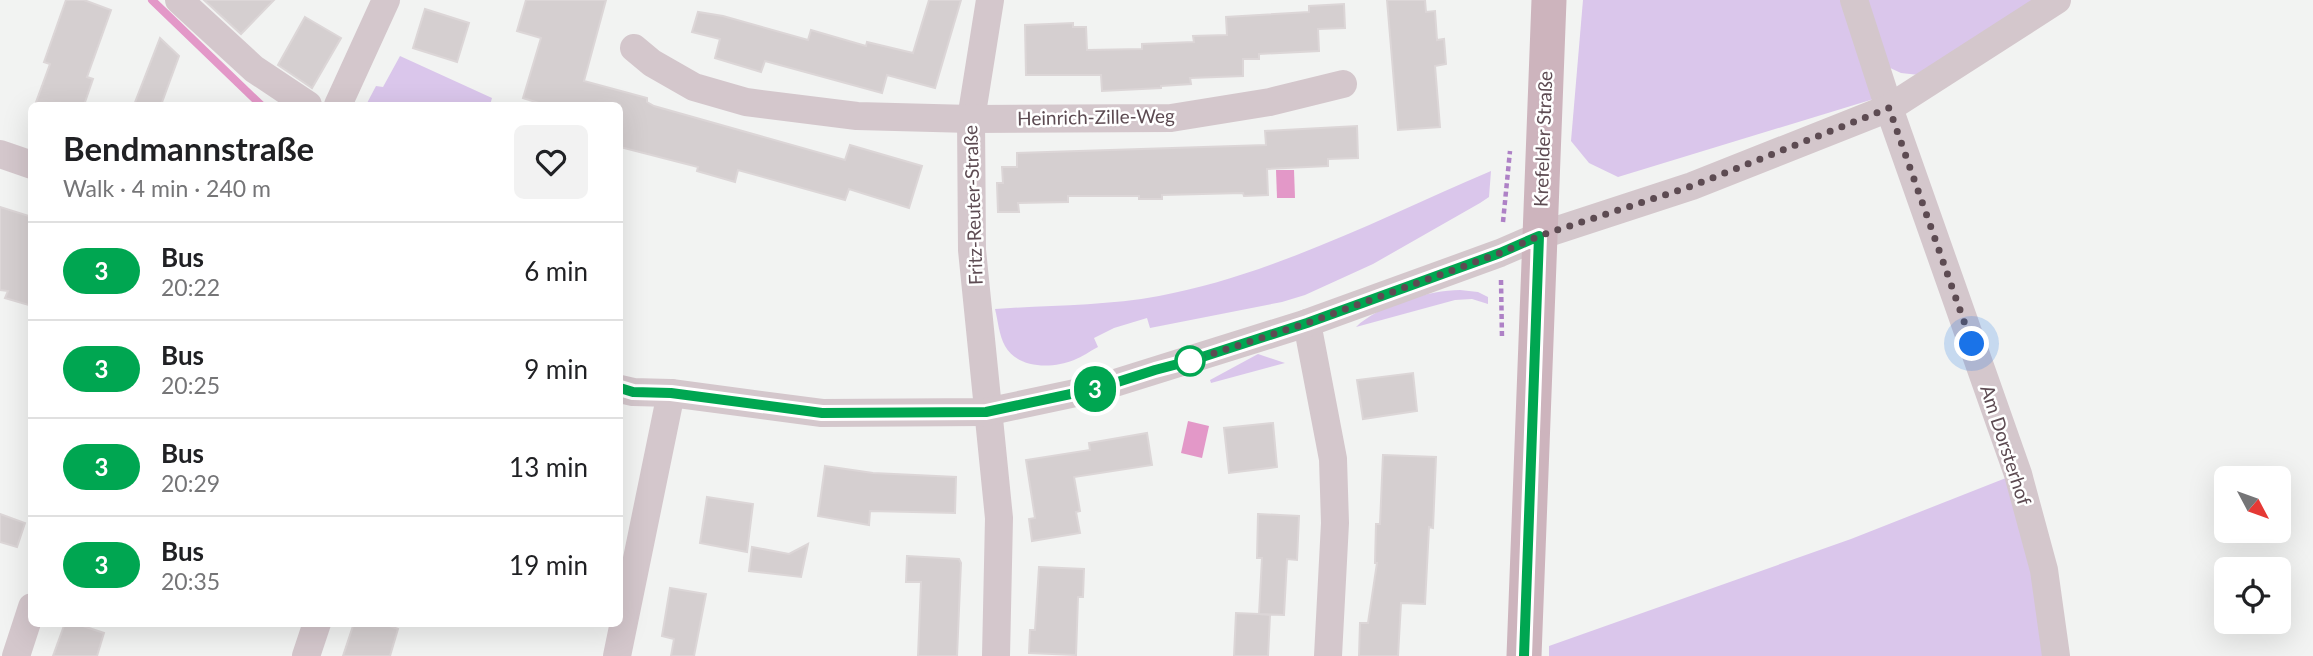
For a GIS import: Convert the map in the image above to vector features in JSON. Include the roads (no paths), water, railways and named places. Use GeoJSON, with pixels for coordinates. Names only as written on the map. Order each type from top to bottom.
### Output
{"type":"FeatureCollection","features":[{"type":"Feature","properties":{"kind":"main road","name":"Krefelder Straße"},"geometry":{"type":"LineString","coordinates":[[1524,656],[1549,0]]}},
{"type":"Feature","properties":{"kind":"street"},"geometry":{"type":"LineString","coordinates":[[179,0],[254,69],[304,102]]}},
{"type":"Feature","properties":{"kind":"street"},"geometry":{"type":"LineString","coordinates":[[339,102],[386,0]]}},
{"type":"Feature","properties":{"kind":"street","name":"Fritz-Reuter-Straße"},"geometry":{"type":"LineString","coordinates":[[990,0],[971,119],[972,250],[986,412],[999,518],[996,656]]}},
{"type":"Feature","properties":{"kind":"street","name":"Am Dorsterhof"},"geometry":{"type":"LineString","coordinates":[[1854,0],[1889,108],[2018,474],[2044,570],[2056,656]]}},
{"type":"Feature","properties":{"kind":"street"},"geometry":{"type":"LineString","coordinates":[[623,389],[822,413],[986,412],[1099,388],[1307,323],[1500,253],[1539,236],[1692,186],[1889,108],[2057,0]]}},
{"type":"Feature","properties":{"kind":"street","name":"Heinrich-Zille-Weg"},"geometry":{"type":"LineString","coordinates":[[634,48],[652,63],[694,87],[746,102],[857,116],[971,119],[1171,118],[1270,102],[1343,83]]}},
{"type":"Feature","properties":{"kind":"street"},"geometry":{"type":"LineString","coordinates":[[0,155],[28,164]]}},
{"type":"Feature","properties":{"kind":"street"},"geometry":{"type":"LineString","coordinates":[[1307,323],[1333,460],[1335,523],[1328,656]]}},
{"type":"Feature","properties":{"kind":"street"},"geometry":{"type":"LineString","coordinates":[[623,627],[671,393]]}},
{"type":"Feature","properties":{"kind":"street"},"geometry":{"type":"LineString","coordinates":[[16,656],[28,619]]}},
{"type":"Feature","properties":{"kind":"street"},"geometry":{"type":"LineString","coordinates":[[306,656],[316,627]]}},
{"type":"Feature","properties":{"kind":"street"},"geometry":{"type":"LineString","coordinates":[[617,656],[623,627]]}},
{"type":"Feature","properties":{"kind":"waterway"},"geometry":{"type":"LineString","coordinates":[[152,0],[258,102]]}}]}
